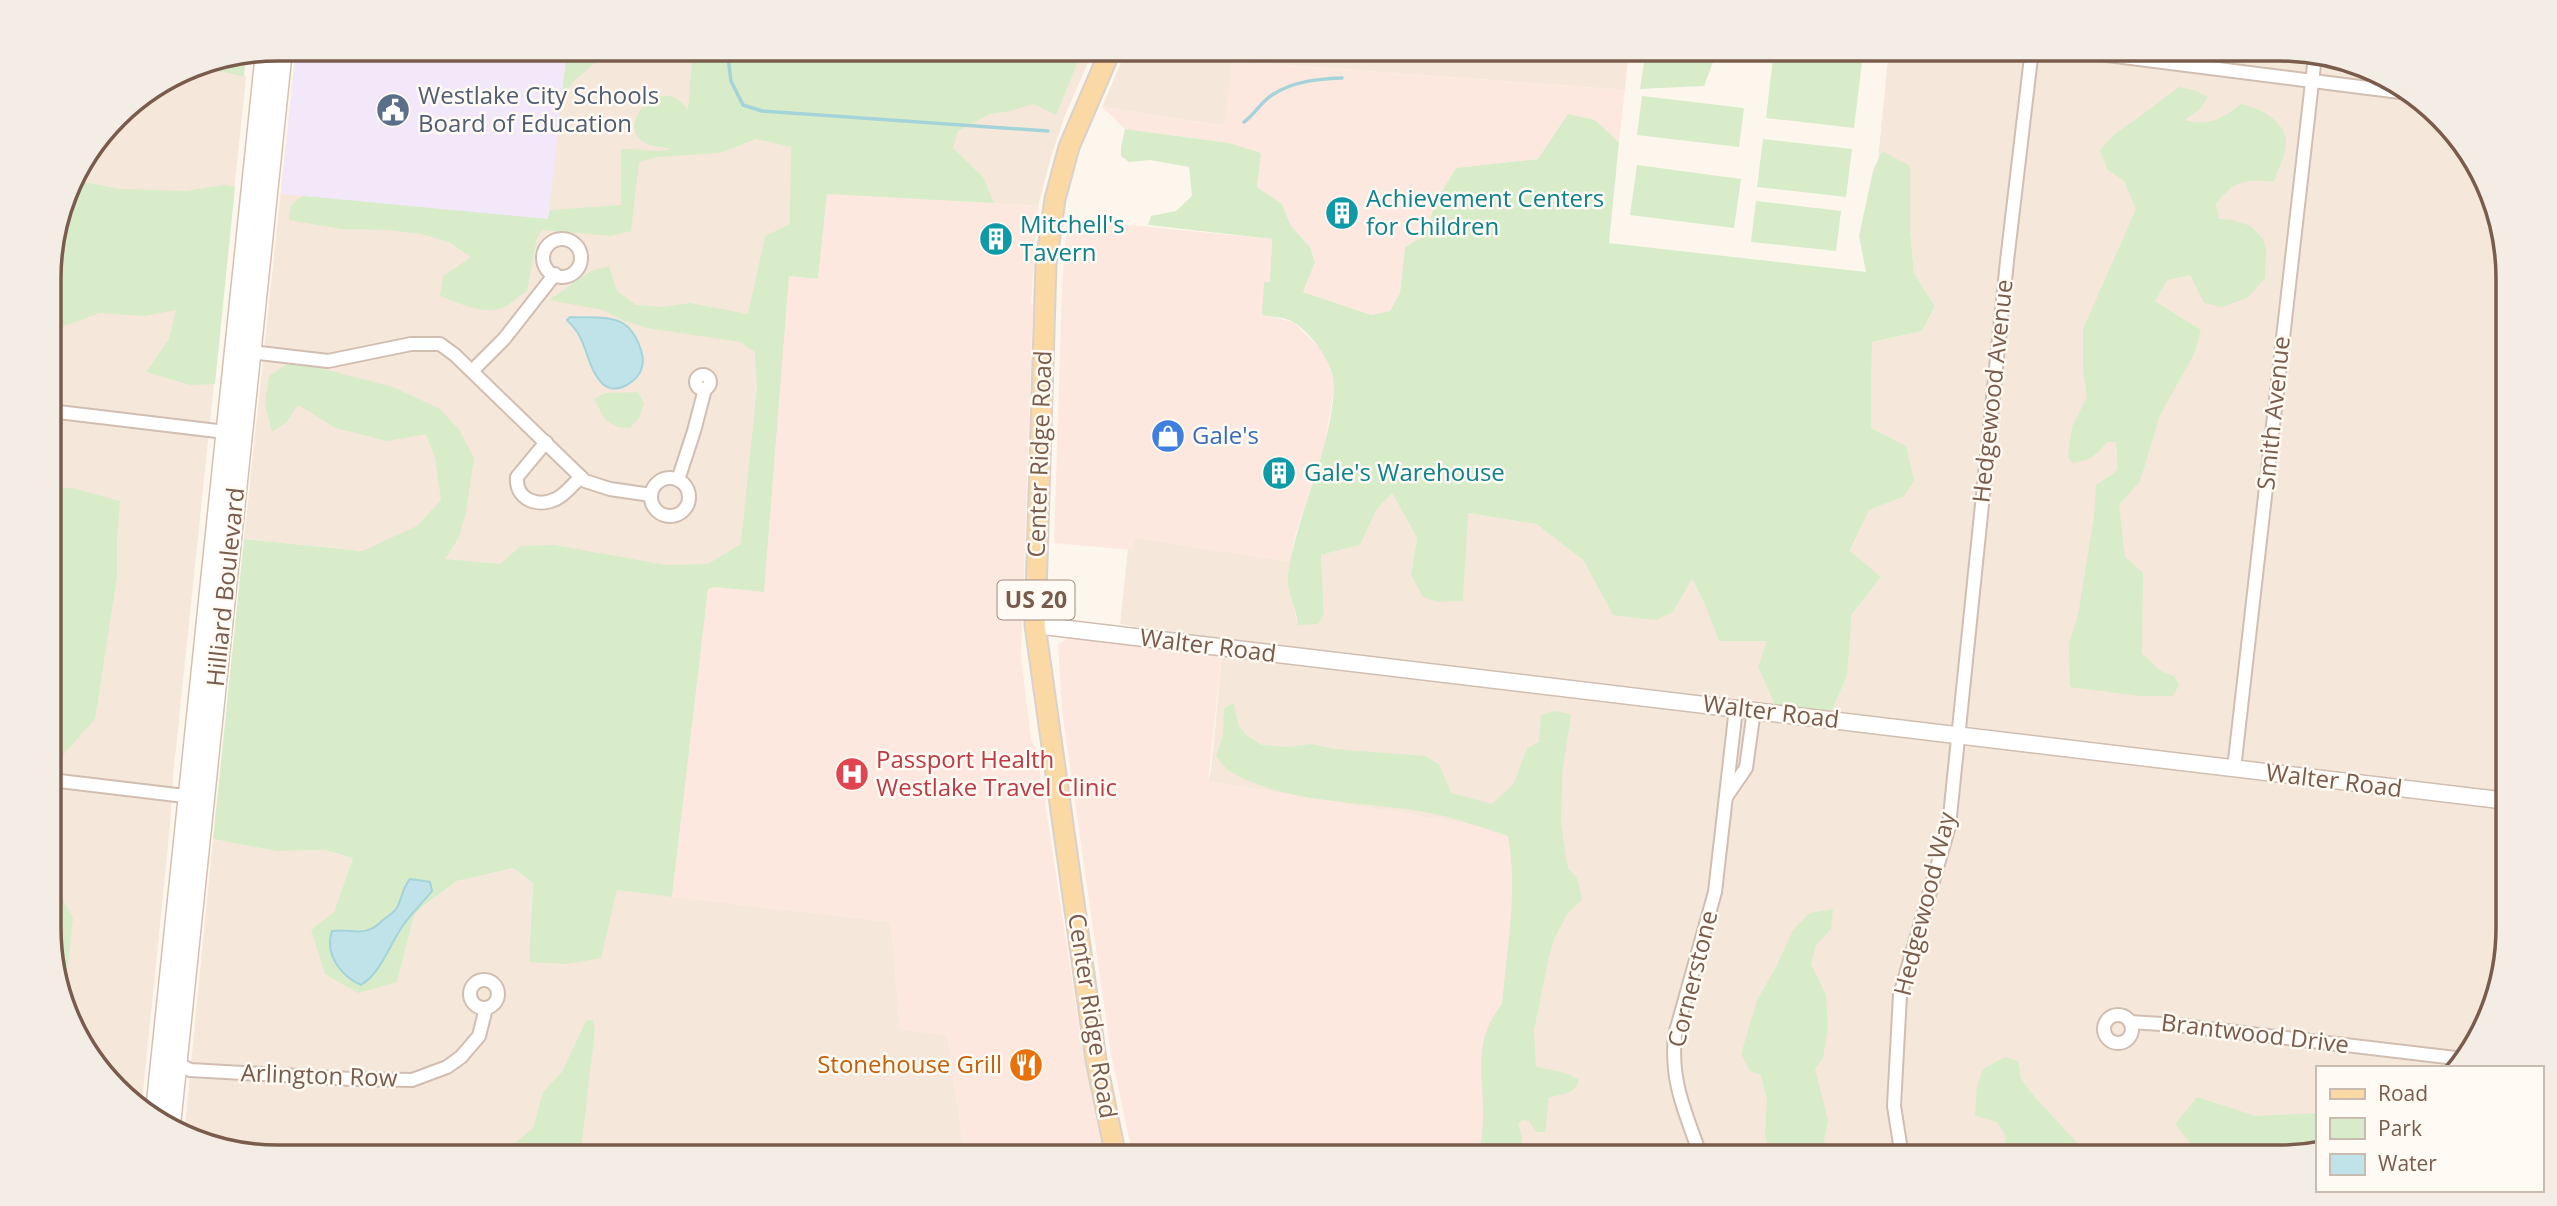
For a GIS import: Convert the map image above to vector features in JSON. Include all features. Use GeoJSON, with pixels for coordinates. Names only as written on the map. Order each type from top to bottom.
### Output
{"type":"FeatureCollection","features":[{"type":"Feature","properties":{"kind":"main road","name":"Hilliard Boulevard"},"geometry":{"type":"LineString","coordinates":[[233,432],[251,352],[282,61]]}},
{"type":"Feature","properties":{"kind":"main road","name":"Center Ridge Road"},"geometry":{"type":"LineString","coordinates":[[1106,61],[1069,147],[1051,222],[1046,264],[1035,625],[1096,1060],[1113,1145]]}},
{"type":"Feature","properties":{"kind":"main road","name":"Hilliard Boulevard"},"geometry":{"type":"LineString","coordinates":[[171,1116],[169,1058],[233,432],[264,62]]}},
{"type":"Feature","properties":{"kind":"main road","name":"Hilliard Boulevard"},"geometry":{"type":"LineString","coordinates":[[156,1107],[169,1058]]}},
{"type":"Feature","properties":{"kind":"street","name":"Hedgewood Avenue"},"geometry":{"type":"LineString","coordinates":[[1957,734],[2031,61]]}},
{"type":"Feature","properties":{"kind":"street"},"geometry":{"type":"LineString","coordinates":[[2158,61],[2387,90]]}},
{"type":"Feature","properties":{"kind":"street","name":"Smith Avenue"},"geometry":{"type":"LineString","coordinates":[[2234,769],[2314,64]]}},
{"type":"Feature","properties":{"kind":"street"},"geometry":{"type":"LineString","coordinates":[[472,371],[504,338],[555,274]]}},
{"type":"Feature","properties":{"kind":"street"},"geometry":{"type":"LineString","coordinates":[[251,352],[328,361],[411,344],[440,344],[472,371],[585,481],[651,495]]}},
{"type":"Feature","properties":{"kind":"street"},"geometry":{"type":"LineString","coordinates":[[678,480],[705,389]]}},
{"type":"Feature","properties":{"kind":"street"},"geometry":{"type":"LineString","coordinates":[[62,412],[233,432]]}},
{"type":"Feature","properties":{"kind":"street"},"geometry":{"type":"LineString","coordinates":[[546,442],[517,477],[518,491],[522,496],[534,502],[558,499],[581,477]]}},
{"type":"Feature","properties":{"kind":"street"},"geometry":{"type":"LineString","coordinates":[[667,478],[678,480],[688,491],[688,499],[682,510],[674,515],[664,515],[653,505],[651,495],[656,484],[667,478]]}},
{"type":"Feature","properties":{"kind":"street","name":"Walter Road"},"geometry":{"type":"LineString","coordinates":[[1035,625],[2496,800]]}},
{"type":"Feature","properties":{"kind":"street","name":"Cornerstone"},"geometry":{"type":"LineString","coordinates":[[1697,1144],[1675,1081],[1673,1053],[1675,1035],[1714,892],[1736,708]]}},
{"type":"Feature","properties":{"kind":"street","name":"Cornerstone"},"geometry":{"type":"LineString","coordinates":[[1726,797],[1746,768],[1754,710]]}},
{"type":"Feature","properties":{"kind":"street","name":"Hedgewood Way"},"geometry":{"type":"LineString","coordinates":[[1900,1144],[1894,1106],[1900,995],[1949,826],[1957,734]]}},
{"type":"Feature","properties":{"kind":"street"},"geometry":{"type":"LineString","coordinates":[[61,781],[195,798]]}},
{"type":"Feature","properties":{"kind":"street","name":"Arlington Row"},"geometry":{"type":"LineString","coordinates":[[169,1058],[190,1070],[412,1080],[447,1067],[461,1057],[479,1037],[486,1008]]}},
{"type":"Feature","properties":{"kind":"street","name":"Brantwood Drive"},"geometry":{"type":"LineString","coordinates":[[2130,1022],[2452,1058]]}},
{"type":"Feature","properties":{"kind":"shaded area"},"geometry":{"type":"Polygon","coordinates":[[[295,61],[1089,61],[1052,153],[1038,206],[827,194],[789,276],[764,592],[244,539],[295,61]]]}},
{"type":"Feature","properties":{"kind":"shaded area"},"geometry":{"type":"Polygon","coordinates":[[[295,61],[566,61],[548,220],[281,194],[295,61]]]}},
{"type":"Feature","properties":{"kind":"shaded area"},"geometry":{"type":"Polygon","coordinates":[[[1122,61],[1233,61],[1225,126],[1102,107],[1122,61]]]}},
{"type":"Feature","properties":{"kind":"shaded area"},"geometry":{"type":"Polygon","coordinates":[[[1232,61],[1625,90],[1619,142],[1595,120],[1538,159],[1456,168],[1435,203],[1426,235],[1405,247],[1400,293],[1390,312],[1371,315],[1303,292],[1315,262],[1310,247],[1291,226],[1282,204],[1257,187],[1260,160],[1229,143],[1125,129],[1102,107],[1224,126],[1232,61]]]}},
{"type":"Feature","properties":{"kind":"shaded area"},"geometry":{"type":"Polygon","coordinates":[[[1233,61],[1628,61],[1625,90],[1233,61]]]}},
{"type":"Feature","properties":{"kind":"shaded area"},"geometry":{"type":"Polygon","coordinates":[[[1888,61],[2279,61],[2321,65],[2349,73],[2387,90],[2411,106],[2432,125],[2451,146],[2467,170],[2479,195],[2494,250],[2496,793],[2086,745],[1972,727],[1829,717],[1847,676],[1852,614],[1881,577],[1850,552],[1869,510],[1903,497],[1905,446],[1871,428],[1872,342],[1922,331],[1935,308],[1914,273],[1910,227],[1882,151],[1878,160],[1888,61]]]}},
{"type":"Feature","properties":{"kind":"shaded area"},"geometry":{"type":"Polygon","coordinates":[[[223,69],[246,77],[143,1097],[106,1060],[90,1036],[78,1011],[63,956],[63,250],[78,195],[98,158],[115,135],[135,115],[170,90],[223,69]]]}},
{"type":"Feature","properties":{"kind":"shaded area"},"geometry":{"type":"Polygon","coordinates":[[[827,194],[1038,206],[1031,304],[1021,656],[1031,740],[1037,750],[1082,1046],[1102,1145],[963,1145],[947,1035],[900,1030],[891,922],[672,897],[708,588],[764,592],[789,276],[818,279],[827,194]]]}},
{"type":"Feature","properties":{"kind":"shaded area"},"geometry":{"type":"Polygon","coordinates":[[[1067,219],[1272,239],[1270,282],[1262,315],[1293,322],[1325,353],[1335,384],[1324,447],[1295,536],[1290,562],[1134,537],[1132,550],[1054,543],[1062,287],[1067,219]]]}},
{"type":"Feature","properties":{"kind":"shaded area"},"geometry":{"type":"Polygon","coordinates":[[[1392,493],[1417,538],[1411,575],[1463,601],[1467,513],[1536,524],[1583,560],[1613,615],[1673,611],[1691,578],[1706,607],[1767,641],[1777,709],[1194,637],[1120,624],[1128,549],[1132,549],[1134,537],[1290,562],[1287,578],[1298,625],[1324,614],[1321,555],[1360,545],[1377,509],[1392,493]]]}},
{"type":"Feature","properties":{"kind":"shaded area"},"geometry":{"type":"Polygon","coordinates":[[[1072,636],[1222,654],[1208,781],[1523,833],[1496,1144],[1130,1145],[1111,1054],[1062,711],[1058,644],[1072,636]]]}},
{"type":"Feature","properties":{"kind":"shaded area"},"geometry":{"type":"Polygon","coordinates":[[[1222,654],[2496,807],[2496,928],[2492,970],[2479,1011],[2467,1036],[2446,1066],[2316,1066],[2316,1142],[2293,1144],[1496,1144],[1522,833],[1208,781],[1222,654]]]}},
{"type":"Feature","properties":{"kind":"shaded area"},"geometry":{"type":"Polygon","coordinates":[[[213,839],[276,851],[325,850],[353,858],[334,912],[397,982],[414,916],[423,906],[457,881],[513,868],[533,883],[529,962],[616,890],[891,922],[900,1029],[947,1035],[963,1145],[278,1145],[236,1141],[185,1123],[213,839]]]}},
{"type":"Feature","properties":{"kind":"green space"},"geometry":{"type":"Polygon","coordinates":[[[566,61],[597,61],[575,80],[562,96],[566,61]]]}},
{"type":"Feature","properties":{"kind":"green space"},"geometry":{"type":"Polygon","coordinates":[[[692,61],[1078,61],[1056,115],[1033,104],[990,114],[958,131],[953,148],[983,177],[994,203],[827,194],[818,279],[789,276],[764,592],[716,587],[708,589],[672,897],[617,890],[601,958],[566,964],[529,962],[533,883],[513,868],[457,881],[414,916],[397,982],[358,993],[325,974],[311,930],[334,912],[353,858],[325,850],[276,851],[213,839],[244,539],[362,551],[417,526],[441,500],[435,458],[426,434],[387,441],[336,428],[298,405],[286,423],[272,432],[265,404],[269,376],[287,364],[312,366],[393,387],[440,409],[460,431],[474,458],[466,512],[459,537],[445,559],[500,564],[521,546],[554,545],[666,565],[708,564],[741,544],[757,386],[755,352],[740,342],[647,328],[603,310],[549,300],[591,271],[609,266],[617,291],[636,305],[662,307],[690,303],[748,314],[765,236],[790,224],[791,147],[756,139],[720,153],[657,157],[639,162],[631,231],[611,236],[542,230],[537,238],[527,291],[506,306],[492,310],[469,307],[440,296],[443,276],[471,257],[449,242],[421,234],[341,229],[289,220],[291,208],[294,202],[304,196],[548,219],[550,210],[621,205],[621,149],[672,149],[645,143],[637,137],[636,119],[640,110],[656,98],[666,96],[676,98],[688,109],[692,61]]]}},
{"type":"Feature","properties":{"kind":"green space"},"geometry":{"type":"Polygon","coordinates":[[[1644,61],[1713,61],[1704,86],[1640,89],[1644,61]]]}},
{"type":"Feature","properties":{"kind":"green space"},"geometry":{"type":"Polygon","coordinates":[[[1773,61],[1862,61],[1854,128],[1766,118],[1773,61]]]}},
{"type":"Feature","properties":{"kind":"green space"},"geometry":{"type":"Polygon","coordinates":[[[245,64],[246,77],[216,71],[245,64]]]}},
{"type":"Feature","properties":{"kind":"green space"},"geometry":{"type":"Polygon","coordinates":[[[2179,87],[2208,97],[2200,109],[2185,120],[2215,120],[2241,104],[2264,113],[2278,123],[2286,145],[2274,182],[2240,183],[2228,191],[2216,205],[2219,219],[2251,226],[2263,239],[2266,249],[2265,278],[2247,298],[2222,307],[2204,303],[2190,275],[2167,280],[2155,301],[2201,330],[2194,354],[2160,415],[2140,481],[2119,505],[2125,557],[2143,573],[2142,654],[2161,671],[2174,676],[2179,685],[2173,696],[2140,696],[2070,687],[2069,644],[2078,615],[2094,517],[2096,485],[2118,470],[2116,442],[2107,442],[2096,454],[2083,461],[2072,463],[2068,456],[2072,427],[2087,397],[2083,368],[2083,329],[2136,209],[2124,181],[2108,170],[2100,151],[2115,135],[2179,87]]]}},
{"type":"Feature","properties":{"kind":"green space"},"geometry":{"type":"Polygon","coordinates":[[[1642,96],[1744,108],[1739,147],[1637,135],[1642,96]]]}},
{"type":"Feature","properties":{"kind":"green space"},"geometry":{"type":"Polygon","coordinates":[[[1568,114],[1595,120],[1619,142],[1609,243],[1866,272],[1859,236],[1873,171],[1882,151],[1910,166],[1910,227],[1914,273],[1935,307],[1922,331],[1872,342],[1871,428],[1906,446],[1914,481],[1903,497],[1869,510],[1850,551],[1881,577],[1852,614],[1847,676],[1829,717],[1777,709],[1758,667],[1767,641],[1719,641],[1692,579],[1673,612],[1656,620],[1613,615],[1583,560],[1536,524],[1468,513],[1463,601],[1438,602],[1423,597],[1411,575],[1417,538],[1392,493],[1377,509],[1360,545],[1321,555],[1324,614],[1318,624],[1298,625],[1288,585],[1288,573],[1332,411],[1334,387],[1331,369],[1321,350],[1300,327],[1286,319],[1262,315],[1264,282],[1270,282],[1272,239],[1148,225],[1151,216],[1176,211],[1192,196],[1189,167],[1150,160],[1129,162],[1121,156],[1125,129],[1229,143],[1261,153],[1257,187],[1282,204],[1291,226],[1310,247],[1315,262],[1303,292],[1371,315],[1390,311],[1400,293],[1405,247],[1426,235],[1435,203],[1456,168],[1538,159],[1568,114]]]}},
{"type":"Feature","properties":{"kind":"green space"},"geometry":{"type":"Polygon","coordinates":[[[1763,139],[1852,149],[1846,197],[1757,187],[1763,139]]]}},
{"type":"Feature","properties":{"kind":"green space"},"geometry":{"type":"Polygon","coordinates":[[[1637,165],[1741,179],[1734,228],[1630,215],[1637,165]]]}},
{"type":"Feature","properties":{"kind":"green space"},"geometry":{"type":"Polygon","coordinates":[[[84,182],[121,189],[186,191],[224,185],[235,187],[215,384],[190,385],[146,372],[169,339],[176,310],[144,316],[100,313],[62,327],[63,250],[69,222],[84,182]]]}},
{"type":"Feature","properties":{"kind":"green space"},"geometry":{"type":"Polygon","coordinates":[[[1756,201],[1841,211],[1836,251],[1751,242],[1756,201]]]}},
{"type":"Feature","properties":{"kind":"green space"},"geometry":{"type":"Polygon","coordinates":[[[638,392],[644,403],[639,418],[630,428],[616,426],[608,421],[594,399],[605,393],[638,392]]]}},
{"type":"Feature","properties":{"kind":"green space"},"geometry":{"type":"Polygon","coordinates":[[[62,488],[120,501],[117,577],[95,719],[61,757],[62,488]]]}},
{"type":"Feature","properties":{"kind":"green space"},"geometry":{"type":"Polygon","coordinates":[[[1234,703],[1238,724],[1246,735],[1262,745],[1287,747],[1311,744],[1335,749],[1425,756],[1439,764],[1451,793],[1492,804],[1514,783],[1527,748],[1539,742],[1541,715],[1555,711],[1571,714],[1562,775],[1561,824],[1568,868],[1577,878],[1582,899],[1568,913],[1554,939],[1534,1030],[1536,1067],[1564,1073],[1579,1080],[1571,1091],[1549,1098],[1545,1132],[1536,1132],[1529,1121],[1522,1120],[1518,1124],[1522,1144],[1480,1144],[1483,1120],[1483,1042],[1493,1017],[1502,1004],[1509,941],[1512,878],[1508,836],[1430,813],[1303,796],[1254,783],[1231,772],[1216,756],[1223,736],[1224,708],[1234,703]]]}},
{"type":"Feature","properties":{"kind":"green space"},"geometry":{"type":"Polygon","coordinates":[[[61,896],[73,918],[66,970],[61,928],[61,896]]]}},
{"type":"Feature","properties":{"kind":"green space"},"geometry":{"type":"Polygon","coordinates":[[[1833,909],[1831,929],[1816,945],[1811,964],[1826,995],[1828,1027],[1823,1058],[1815,1069],[1828,1120],[1825,1144],[1768,1144],[1765,1137],[1767,1100],[1761,1075],[1750,1071],[1741,1054],[1757,1000],[1793,930],[1810,913],[1833,909]]]}},
{"type":"Feature","properties":{"kind":"green space"},"geometry":{"type":"Polygon","coordinates":[[[593,1020],[595,1030],[581,1145],[514,1145],[533,1128],[543,1092],[562,1072],[586,1021],[593,1020]]]}},
{"type":"Feature","properties":{"kind":"green space"},"geometry":{"type":"Polygon","coordinates":[[[2005,1057],[2018,1061],[2021,1079],[2078,1144],[2005,1144],[2006,1136],[1997,1122],[1975,1116],[1977,1085],[1983,1069],[2005,1057]]]}},
{"type":"Feature","properties":{"kind":"green space"},"geometry":{"type":"Polygon","coordinates":[[[2197,1097],[2256,1116],[2316,1113],[2316,1142],[2191,1144],[2175,1124],[2197,1097]]]}},
{"type":"Feature","properties":{"kind":"water"},"geometry":{"type":"Polygon","coordinates":[[[570,317],[612,319],[628,327],[639,344],[642,356],[642,367],[637,377],[621,387],[609,388],[604,385],[592,368],[579,334],[567,320],[570,317]]]}},
{"type":"Feature","properties":{"kind":"water"},"geometry":{"type":"Polygon","coordinates":[[[410,879],[430,882],[432,891],[403,925],[379,967],[361,985],[341,970],[332,956],[332,931],[359,932],[376,926],[396,909],[410,879]]]}},
{"type":"Feature","properties":{"kind":"waterway"},"geometry":{"type":"LineString","coordinates":[[728,61],[731,81],[743,105],[762,111],[1048,131]]}},
{"type":"Feature","properties":{"kind":"waterway"},"geometry":{"type":"LineString","coordinates":[[1244,122],[1280,90],[1306,82],[1342,78]]}},
{"type":"Feature","properties":{"kind":"place","name":"Westlake City Schools Board of Education"},"geometry":{"type":"Point","coordinates":[393,110]}},
{"type":"Feature","properties":{"kind":"place","name":"Achievement Centers for Children"},"geometry":{"type":"Point","coordinates":[1342,213]}},
{"type":"Feature","properties":{"kind":"place","name":"Mitchell's Tavern"},"geometry":{"type":"Point","coordinates":[996,239]}},
{"type":"Feature","properties":{"kind":"place","name":"Gale's"},"geometry":{"type":"Point","coordinates":[1168,436]}},
{"type":"Feature","properties":{"kind":"place","name":"Gale's Warehouse"},"geometry":{"type":"Point","coordinates":[1279,473]}},
{"type":"Feature","properties":{"kind":"place","name":"Passport Health Westlake Travel Clinic"},"geometry":{"type":"Point","coordinates":[852,774]}},
{"type":"Feature","properties":{"kind":"place","name":"Stonehouse Grill"},"geometry":{"type":"Point","coordinates":[1026,1065]}}]}
